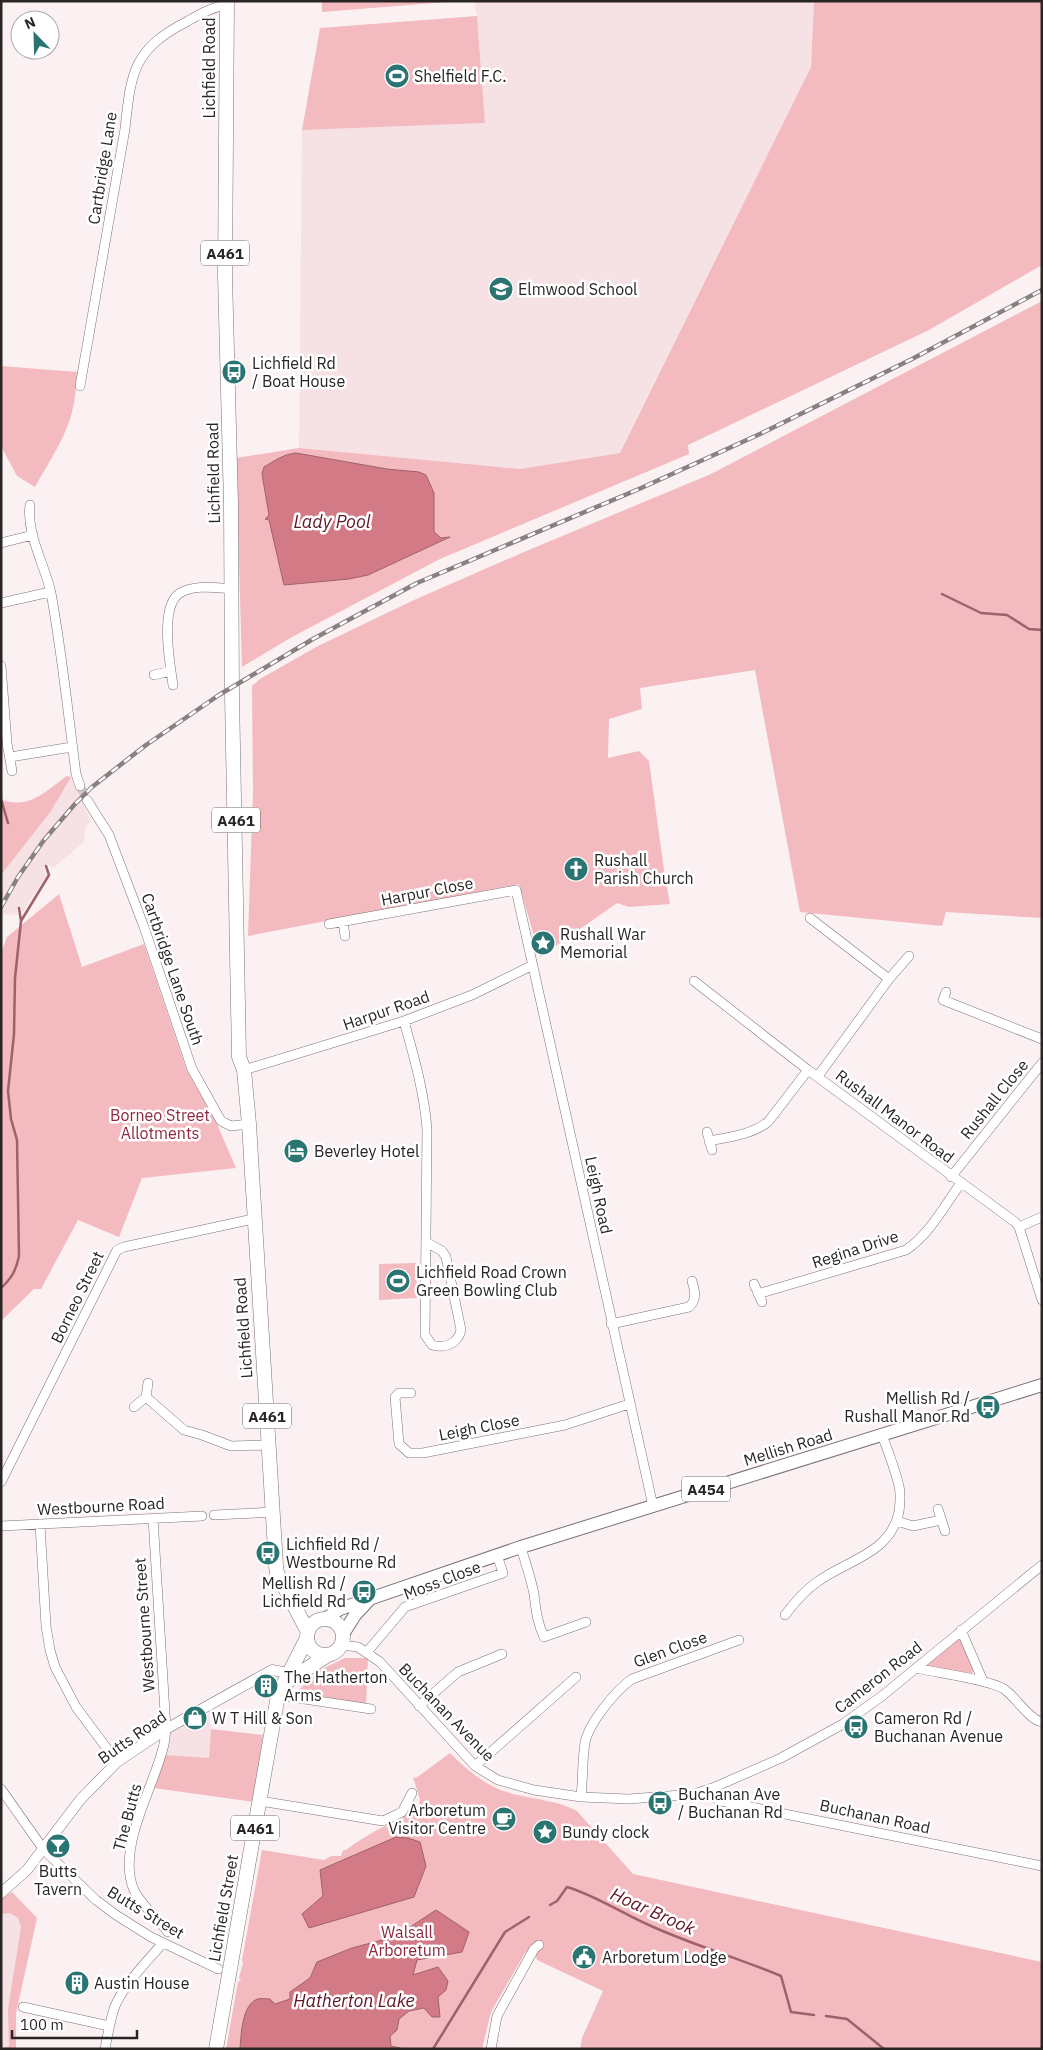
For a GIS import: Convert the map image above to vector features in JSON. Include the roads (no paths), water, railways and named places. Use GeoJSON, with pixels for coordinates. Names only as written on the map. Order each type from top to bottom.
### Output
{"type":"FeatureCollection","features":[{"type":"Feature","properties":{"kind":"highway","name":"Lichfield Road"},"geometry":{"type":"LineString","coordinates":[[227,3],[225,276],[233,589],[232,670],[239,1057],[244,1070],[249,1124],[253,1219],[277,1573],[307,1635]]}},
{"type":"Feature","properties":{"kind":"highway"},"geometry":{"type":"LineString","coordinates":[[283,1684],[335,1652],[342,1640],[338,1624],[321,1620],[295,1609]]}},
{"type":"Feature","properties":{"kind":"highway"},"geometry":{"type":"LineString","coordinates":[[321,1620],[311,1625],[307,1635],[309,1647],[322,1655],[328,1655]]}},
{"type":"Feature","properties":{"kind":"highway","name":"Lichfield Street"},"geometry":{"type":"LineString","coordinates":[[216,2049],[283,1684],[307,1635]]}},
{"type":"Feature","properties":{"kind":"main road","name":"Mellish Road"},"geometry":{"type":"LineString","coordinates":[[321,1620],[340,1609],[372,1597],[521,1547],[1042,1385]]}},
{"type":"Feature","properties":{"kind":"main road","name":"Mellish Road"},"geometry":{"type":"LineString","coordinates":[[342,1640],[355,1615],[372,1597]]}},
{"type":"Feature","properties":{"kind":"street","name":"Cartbridge Lane"},"geometry":{"type":"LineString","coordinates":[[80,386],[125,129],[129,88],[134,72],[142,55],[165,34],[209,10],[227,3]]}},
{"type":"Feature","properties":{"kind":"street"},"geometry":{"type":"LineString","coordinates":[[30,505],[28,514],[50,592],[64,677],[76,774],[80,786]]}},
{"type":"Feature","properties":{"kind":"street"},"geometry":{"type":"LineString","coordinates":[[1,543],[33,535]]}},
{"type":"Feature","properties":{"kind":"street"},"geometry":{"type":"LineString","coordinates":[[173,685],[167,614],[172,602],[179,594],[202,587],[233,589]]}},
{"type":"Feature","properties":{"kind":"street"},"geometry":{"type":"LineString","coordinates":[[1,603],[50,592]]}},
{"type":"Feature","properties":{"kind":"street"},"geometry":{"type":"LineString","coordinates":[[1,666],[7,743],[12,771]]}},
{"type":"Feature","properties":{"kind":"street"},"geometry":{"type":"LineString","coordinates":[[154,674],[171,671]]}},
{"type":"Feature","properties":{"kind":"street"},"geometry":{"type":"LineString","coordinates":[[10,757],[72,748]]}},
{"type":"Feature","properties":{"kind":"street","name":"Cartbridge Lane South"},"geometry":{"type":"LineString","coordinates":[[87,800],[109,835],[144,927],[192,1069],[221,1121],[231,1126],[249,1124]]}},
{"type":"Feature","properties":{"kind":"street","name":"Harpur Close"},"geometry":{"type":"LineString","coordinates":[[329,924],[516,890]]}},
{"type":"Feature","properties":{"kind":"street","name":"Leigh Road"},"geometry":{"type":"LineString","coordinates":[[516,890],[653,1506]]}},
{"type":"Feature","properties":{"kind":"street"},"geometry":{"type":"LineString","coordinates":[[810,918],[830,928],[889,979]]}},
{"type":"Feature","properties":{"kind":"street"},"geometry":{"type":"LineString","coordinates":[[343,922],[345,936]]}},
{"type":"Feature","properties":{"kind":"street"},"geometry":{"type":"LineString","coordinates":[[818,1076],[889,979],[909,956]]}},
{"type":"Feature","properties":{"kind":"street","name":"Harpur Road"},"geometry":{"type":"LineString","coordinates":[[244,1070],[404,1021],[472,995],[533,965]]}},
{"type":"Feature","properties":{"kind":"street","name":"Rushall Manor Road"},"geometry":{"type":"LineString","coordinates":[[694,981],[808,1070],[951,1177],[1015,1222],[1019,1227]]}},
{"type":"Feature","properties":{"kind":"street","name":"Rushall Close"},"geometry":{"type":"LineString","coordinates":[[946,992],[943,1000],[1042,1039]]}},
{"type":"Feature","properties":{"kind":"street"},"geometry":{"type":"LineString","coordinates":[[404,1021],[425,1104],[427,1129],[425,1335],[432,1345],[437,1347],[454,1343],[458,1339],[461,1330],[446,1257],[442,1251],[426,1242]]}},
{"type":"Feature","properties":{"kind":"street","name":"Rushall Close"},"geometry":{"type":"LineString","coordinates":[[951,1177],[1042,1064]]}},
{"type":"Feature","properties":{"kind":"street"},"geometry":{"type":"LineString","coordinates":[[712,1150],[708,1137],[746,1133],[768,1122],[808,1070]]}},
{"type":"Feature","properties":{"kind":"street","name":"Regina Drive"},"geometry":{"type":"LineString","coordinates":[[754,1284],[760,1298],[906,1250],[925,1232],[961,1183]]}},
{"type":"Feature","properties":{"kind":"street"},"geometry":{"type":"LineString","coordinates":[[1042,1217],[1019,1227],[1042,1300]]}},
{"type":"Feature","properties":{"kind":"street","name":"Borneo Street"},"geometry":{"type":"LineString","coordinates":[[1,1482],[117,1250],[253,1219]]}},
{"type":"Feature","properties":{"kind":"street"},"geometry":{"type":"LineString","coordinates":[[611,1324],[689,1306],[694,1303],[695,1298],[690,1284]]}},
{"type":"Feature","properties":{"kind":"street"},"geometry":{"type":"LineString","coordinates":[[134,1408],[146,1397],[148,1383]]}},
{"type":"Feature","properties":{"kind":"street","name":"Leigh Close"},"geometry":{"type":"LineString","coordinates":[[411,1393],[399,1393],[395,1397],[399,1444],[409,1453],[423,1453],[565,1425],[629,1404]]}},
{"type":"Feature","properties":{"kind":"street"},"geometry":{"type":"LineString","coordinates":[[146,1397],[184,1430],[202,1434],[231,1446],[269,1445]]}},
{"type":"Feature","properties":{"kind":"street"},"geometry":{"type":"LineString","coordinates":[[785,1615],[793,1604],[816,1582],[875,1550],[885,1541],[897,1521],[900,1504],[899,1487],[882,1435]]}},
{"type":"Feature","properties":{"kind":"street"},"geometry":{"type":"LineString","coordinates":[[938,1509],[945,1531]]}},
{"type":"Feature","properties":{"kind":"street"},"geometry":{"type":"LineString","coordinates":[[214,1515],[274,1512]]}},
{"type":"Feature","properties":{"kind":"street","name":"Westbourne Road"},"geometry":{"type":"LineString","coordinates":[[1,1526],[202,1516]]}},
{"type":"Feature","properties":{"kind":"street","name":"Westbourne Street"},"geometry":{"type":"LineString","coordinates":[[153,1518],[166,1729]]}},
{"type":"Feature","properties":{"kind":"street"},"geometry":{"type":"LineString","coordinates":[[897,1521],[913,1526],[941,1520]]}},
{"type":"Feature","properties":{"kind":"street"},"geometry":{"type":"LineString","coordinates":[[40,1524],[46,1626],[55,1668],[76,1707],[117,1762]]}},
{"type":"Feature","properties":{"kind":"street"},"geometry":{"type":"LineString","coordinates":[[521,1547],[534,1594],[538,1625],[544,1637],[586,1622]]}},
{"type":"Feature","properties":{"kind":"street","name":"Moss Close"},"geometry":{"type":"LineString","coordinates":[[367,1652],[405,1608],[503,1573],[499,1562]]}},
{"type":"Feature","properties":{"kind":"street","name":"Cameron Road"},"geometry":{"type":"LineString","coordinates":[[711,1788],[781,1758],[843,1724],[882,1696],[1042,1564]]}},
{"type":"Feature","properties":{"kind":"street"},"geometry":{"type":"LineString","coordinates":[[786,1597],[793,1604]]}},
{"type":"Feature","properties":{"kind":"street"},"geometry":{"type":"LineString","coordinates":[[961,1630],[983,1681]]}},
{"type":"Feature","properties":{"kind":"street","name":"Glen Close"},"geometry":{"type":"LineString","coordinates":[[582,1797],[587,1734],[622,1687],[632,1679],[734,1638]]}},
{"type":"Feature","properties":{"kind":"street","name":"Buchanan Avenue"},"geometry":{"type":"LineString","coordinates":[[342,1640],[367,1652],[380,1662],[475,1766],[498,1780],[517,1786],[582,1797],[629,1800],[694,1794],[711,1788]]}},
{"type":"Feature","properties":{"kind":"street"},"geometry":{"type":"LineString","coordinates":[[419,1706],[458,1672],[502,1654]]}},
{"type":"Feature","properties":{"kind":"street"},"geometry":{"type":"LineString","coordinates":[[916,1668],[983,1681],[1003,1688],[1033,1718],[1042,1722]]}},
{"type":"Feature","properties":{"kind":"street","name":"Butts Road"},"geometry":{"type":"LineString","coordinates":[[1,1893],[27,1870],[80,1800],[117,1762],[166,1729],[272,1670],[283,1684]]}},
{"type":"Feature","properties":{"kind":"street"},"geometry":{"type":"LineString","coordinates":[[475,1766],[576,1677]]}},
{"type":"Feature","properties":{"kind":"street"},"geometry":{"type":"LineString","coordinates":[[283,1684],[371,1709]]}},
{"type":"Feature","properties":{"kind":"street","name":"The Butts"},"geometry":{"type":"LineString","coordinates":[[166,1729],[164,1747],[136,1826],[130,1851],[130,1876],[134,1892],[168,1932]]}},
{"type":"Feature","properties":{"kind":"street","name":"Buchanan Road"},"geometry":{"type":"LineString","coordinates":[[711,1788],[711,1796],[722,1800],[1042,1866]]}},
{"type":"Feature","properties":{"kind":"street","name":"Butts Street"},"geometry":{"type":"LineString","coordinates":[[1,1789],[44,1850],[102,1905],[116,1916],[162,1943],[218,1969]]}},
{"type":"Feature","properties":{"kind":"street"},"geometry":{"type":"LineString","coordinates":[[260,1801],[383,1821],[402,1812],[412,1793]]}},
{"type":"Feature","properties":{"kind":"street"},"geometry":{"type":"LineString","coordinates":[[105,2049],[109,2026],[116,2004],[162,1943]]}},
{"type":"Feature","properties":{"kind":"street"},"geometry":{"type":"LineString","coordinates":[[491,2049],[497,2016],[534,1949],[539,1945]]}},
{"type":"Feature","properties":{"kind":"street"},"geometry":{"type":"LineString","coordinates":[[23,2007],[109,2026]]}},
{"type":"Feature","properties":{"kind":"water","name":"Lady Pool"},"geometry":{"type":"Polygon","coordinates":[[[296,453],[387,469],[419,472],[426,475],[434,493],[434,532],[441,538],[450,537],[368,575],[349,579],[284,585],[269,520],[265,519],[269,515],[262,474],[264,467],[275,460],[296,453]]]}},
{"type":"Feature","properties":{"kind":"water"},"geometry":{"type":"Polygon","coordinates":[[[396,1837],[420,1842],[426,1866],[414,1897],[309,1928],[302,1914],[323,1896],[320,1870],[396,1837]]]}},
{"type":"Feature","properties":{"kind":"water","name":"Hatherton Lake"},"geometry":{"type":"Polygon","coordinates":[[[436,1910],[469,1932],[462,1952],[417,1960],[413,1975],[438,1967],[448,1981],[446,1990],[438,1997],[440,2017],[432,2017],[424,2008],[409,2011],[399,2019],[397,2030],[390,2036],[391,2046],[404,2049],[240,2049],[243,2021],[253,2002],[259,1999],[270,1999],[275,2004],[290,1999],[290,1992],[310,1978],[317,1962],[352,1948],[386,1939],[404,1931],[436,1910]]]}},
{"type":"Feature","properties":{"kind":"waterway"},"geometry":{"type":"LineString","coordinates":[[942,594],[981,613],[1007,615],[1029,629],[1042,630]]}},
{"type":"Feature","properties":{"kind":"waterway"},"geometry":{"type":"LineString","coordinates":[[1,799],[8,823]]}},
{"type":"Feature","properties":{"kind":"waterway"},"geometry":{"type":"LineString","coordinates":[[21,921],[49,875],[46,866]]}},
{"type":"Feature","properties":{"kind":"waterway"},"geometry":{"type":"LineString","coordinates":[[1,1288],[13,1274],[19,1256],[17,1140],[11,1119],[8,1091],[14,1034],[15,978],[21,921],[19,908]]}},
{"type":"Feature","properties":{"kind":"waterway","name":"Hoar Brook"},"geometry":{"type":"LineString","coordinates":[[550,1905],[557,1901],[567,1887],[589,1895],[667,1933],[781,1976],[791,2012],[814,2015]]}},
{"type":"Feature","properties":{"kind":"waterway","name":"Hoar Brook"},"geometry":{"type":"LineString","coordinates":[[433,2049],[505,1932],[529,1917]]}},
{"type":"Feature","properties":{"kind":"waterway","name":"Hoar Brook"},"geometry":{"type":"LineString","coordinates":[[826,2016],[847,2019],[884,2049]]}},
{"type":"Feature","properties":{"kind":"tunnel"},"geometry":{"type":"LineString","coordinates":[[80,786],[87,800]]}},
{"type":"Feature","properties":{"kind":"railway"},"geometry":{"type":"LineString","coordinates":[[1,907],[18,877],[44,840],[92,787],[146,745],[219,695],[313,639],[417,583],[639,489],[760,434],[912,359],[1042,290]]}},
{"type":"Feature","properties":{"kind":"place","name":"Shelfield F.C."},"geometry":{"type":"Point","coordinates":[397,76]}},
{"type":"Feature","properties":{"kind":"place","name":"Elmwood School"},"geometry":{"type":"Point","coordinates":[501,289]}},
{"type":"Feature","properties":{"kind":"place","name":"Lichfield Rd / Boat House"},"geometry":{"type":"Point","coordinates":[234,372]}},
{"type":"Feature","properties":{"kind":"place","name":"Rushall Parish Church"},"geometry":{"type":"Point","coordinates":[576,869]}},
{"type":"Feature","properties":{"kind":"place","name":"Rushall War Memorial"},"geometry":{"type":"Point","coordinates":[543,943]}},
{"type":"Feature","properties":{"kind":"place","name":"Beverley Hotel"},"geometry":{"type":"Point","coordinates":[296,1151]}},
{"type":"Feature","properties":{"kind":"place","name":"Lichfield Road Crown Green Bowling Club"},"geometry":{"type":"Point","coordinates":[398,1281]}},
{"type":"Feature","properties":{"kind":"place","name":"Mellish Rd / Rushall Manor Rd"},"geometry":{"type":"Point","coordinates":[988,1407]}},
{"type":"Feature","properties":{"kind":"place","name":"Lichfield Rd / Westbourne Rd"},"geometry":{"type":"Point","coordinates":[268,1553]}},
{"type":"Feature","properties":{"kind":"place","name":"Mellish Rd / Lichfield Rd"},"geometry":{"type":"Point","coordinates":[364,1592]}},
{"type":"Feature","properties":{"kind":"place","name":"The Hatherton Arms"},"geometry":{"type":"Point","coordinates":[266,1686]}},
{"type":"Feature","properties":{"kind":"place","name":"W T Hill & Son"},"geometry":{"type":"Point","coordinates":[195,1718]}},
{"type":"Feature","properties":{"kind":"place","name":"Cameron Rd / Buchanan Avenue"},"geometry":{"type":"Point","coordinates":[856,1727]}},
{"type":"Feature","properties":{"kind":"place","name":"Buchanan Ave / Buchanan Rd"},"geometry":{"type":"Point","coordinates":[660,1803]}},
{"type":"Feature","properties":{"kind":"place","name":"Arboretum Visitor Centre"},"geometry":{"type":"Point","coordinates":[504,1819]}},
{"type":"Feature","properties":{"kind":"place","name":"Bundy clock"},"geometry":{"type":"Point","coordinates":[545,1832]}},
{"type":"Feature","properties":{"kind":"place","name":"Butts Tavern"},"geometry":{"type":"Point","coordinates":[58,1846]}},
{"type":"Feature","properties":{"kind":"place","name":"Arboretum Lodge"},"geometry":{"type":"Point","coordinates":[584,1957]}},
{"type":"Feature","properties":{"kind":"place","name":"Austin House"},"geometry":{"type":"Point","coordinates":[77,1983]}},
{"type":"Feature","properties":{"kind":"park label","name":"Borneo Street Allotments"},"geometry":{"type":"Point","coordinates":[160,1124]}},
{"type":"Feature","properties":{"kind":"park label","name":"Walsall Arboretum"},"geometry":{"type":"Point","coordinates":[407,1941]}}]}
